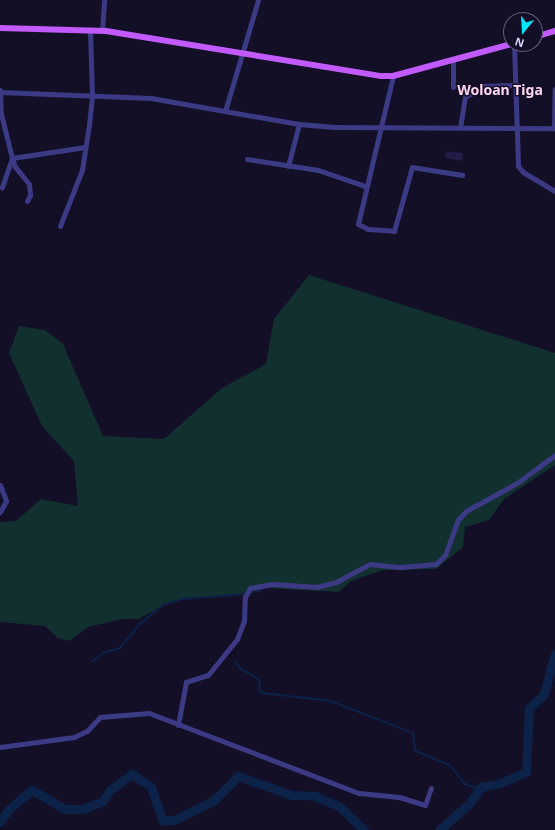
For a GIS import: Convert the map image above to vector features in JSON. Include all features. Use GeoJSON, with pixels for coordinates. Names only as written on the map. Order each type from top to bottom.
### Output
{"type":"FeatureCollection","features":[{"type":"Feature","properties":{"kind":"main road"},"geometry":{"type":"LineString","coordinates":[[0,28],[102,31],[373,75],[393,76],[503,47]]}},
{"type":"Feature","properties":{"kind":"main road"},"geometry":{"type":"LineString","coordinates":[[543,35],[555,31]]}},
{"type":"Feature","properties":{"kind":"street"},"geometry":{"type":"LineString","coordinates":[[102,31],[104,0]]}},
{"type":"Feature","properties":{"kind":"street"},"geometry":{"type":"LineString","coordinates":[[225,111],[240,53],[258,0]]}},
{"type":"Feature","properties":{"kind":"street"},"geometry":{"type":"LineString","coordinates":[[60,226],[82,170],[92,95],[90,30]]}},
{"type":"Feature","properties":{"kind":"street"},"geometry":{"type":"LineString","coordinates":[[514,52],[519,129],[518,166],[523,172],[555,190]]}},
{"type":"Feature","properties":{"kind":"street"},"geometry":{"type":"LineString","coordinates":[[453,60],[453,87]]}},
{"type":"Feature","properties":{"kind":"street"},"geometry":{"type":"LineString","coordinates":[[393,76],[383,126],[366,186],[358,224],[390,232],[397,226],[412,167],[462,175]]}},
{"type":"Feature","properties":{"kind":"street"},"geometry":{"type":"LineString","coordinates":[[483,86],[517,85]]}},
{"type":"Feature","properties":{"kind":"street"},"geometry":{"type":"LineString","coordinates":[[26,201],[30,195],[29,184],[14,167],[2,128],[0,92],[151,98],[299,124],[519,129],[554,128],[555,89]]}},
{"type":"Feature","properties":{"kind":"street"},"geometry":{"type":"LineString","coordinates":[[460,128],[465,96],[471,94]]}},
{"type":"Feature","properties":{"kind":"street"},"geometry":{"type":"LineString","coordinates":[[288,166],[299,124]]}},
{"type":"Feature","properties":{"kind":"street"},"geometry":{"type":"LineString","coordinates":[[12,158],[85,147]]}},
{"type":"Feature","properties":{"kind":"street"},"geometry":{"type":"LineString","coordinates":[[2,187],[12,158]]}},
{"type":"Feature","properties":{"kind":"street"},"geometry":{"type":"LineString","coordinates":[[248,159],[318,170],[366,186]]}},
{"type":"Feature","properties":{"kind":"street"},"geometry":{"type":"LineString","coordinates":[[178,725],[186,682],[208,675],[237,639],[244,621],[245,597],[250,588],[273,584],[317,587],[336,582],[370,564],[401,567],[436,564],[445,555],[458,520],[466,511],[516,483],[555,455]]}},
{"type":"Feature","properties":{"kind":"street"},"geometry":{"type":"LineString","coordinates":[[0,485],[6,501],[0,512]]}},
{"type":"Feature","properties":{"kind":"street"},"geometry":{"type":"LineString","coordinates":[[0,747],[74,737],[87,731],[100,717],[126,713],[149,713],[359,793],[399,797],[425,805],[431,788]]}},
{"type":"Feature","properties":{"kind":"green space"},"geometry":{"type":"Polygon","coordinates":[[[309,275],[555,353],[555,465],[504,499],[489,520],[465,527],[463,547],[436,569],[383,570],[351,581],[339,592],[267,588],[231,596],[183,599],[163,605],[139,619],[123,619],[88,627],[69,641],[58,638],[45,626],[0,622],[0,522],[16,521],[41,499],[78,506],[74,461],[42,426],[9,353],[19,326],[45,330],[63,344],[103,436],[164,439],[222,388],[266,364],[274,319],[309,275]]]}},
{"type":"Feature","properties":{"kind":"building"},"geometry":{"type":"Polygon","coordinates":[[[446,151],[463,153],[462,161],[445,158],[446,151]]]}},
{"type":"Feature","properties":{"kind":"waterway"},"geometry":{"type":"LineString","coordinates":[[248,593],[261,591]]}},
{"type":"Feature","properties":{"kind":"waterway"},"geometry":{"type":"LineString","coordinates":[[92,662],[103,653],[120,648],[141,623],[163,605],[183,599],[244,594]]}},
{"type":"Feature","properties":{"kind":"waterway"},"geometry":{"type":"LineString","coordinates":[[439,830],[469,804],[481,787],[501,783],[526,772],[529,708],[544,694],[555,653]]}},
{"type":"Feature","properties":{"kind":"waterway"},"geometry":{"type":"LineString","coordinates":[[236,661],[240,668],[260,680],[260,691],[263,693],[331,701],[413,733],[416,751],[451,766],[465,784],[479,789]]}},
{"type":"Feature","properties":{"kind":"waterway"},"geometry":{"type":"LineString","coordinates":[[0,822],[9,809],[32,790],[65,809],[83,809],[103,801],[110,790],[132,774],[151,787],[163,821],[174,820],[213,801],[238,776],[292,795],[315,796],[339,806],[364,830]]}},
{"type":"Feature","properties":{"kind":"district","name":"Woloan Tiga"},"geometry":{"type":"Point","coordinates":[500,90]}}]}
